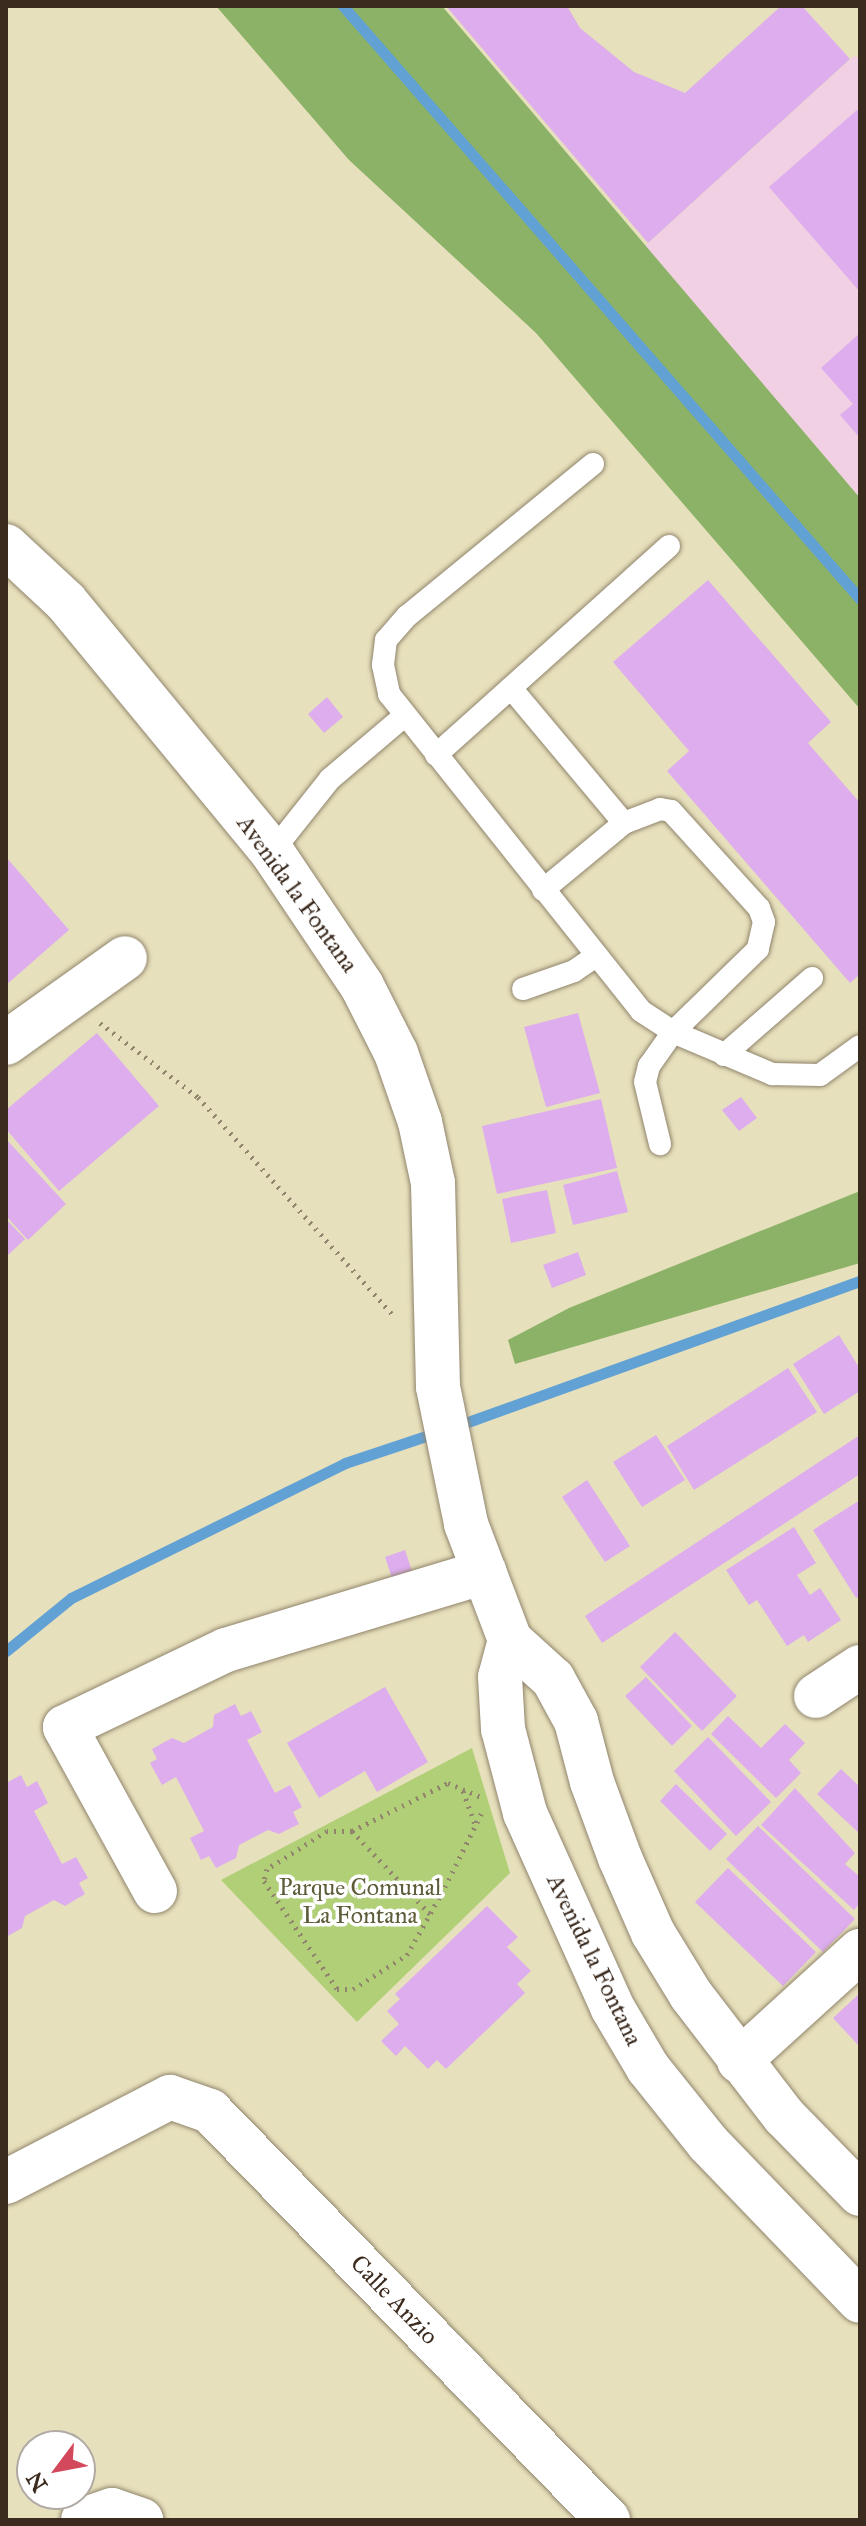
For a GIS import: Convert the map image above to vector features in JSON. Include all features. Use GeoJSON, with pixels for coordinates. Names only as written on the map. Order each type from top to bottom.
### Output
{"type":"FeatureCollection","features":[{"type":"Feature","properties":{"kind":"street","name":"Avenida la Fontana"},"geometry":{"type":"LineString","coordinates":[[6,546],[66,602],[272,852],[362,986],[396,1053],[420,1122],[433,1183],[438,1387],[466,1524],[510,1640],[553,1679],[576,1721],[592,1782],[653,1933],[739,2061],[860,2194]]}},
{"type":"Feature","properties":{"kind":"street"},"geometry":{"type":"LineString","coordinates":[[6,1043],[125,958]]}},
{"type":"Feature","properties":{"kind":"street"},"geometry":{"type":"LineString","coordinates":[[155,1891],[65,1727],[226,1650],[485,1572]]}},
{"type":"Feature","properties":{"kind":"street","name":"Avenida la Fontana"},"geometry":{"type":"LineString","coordinates":[[510,1640],[500,1677],[503,1729],[525,1813],[612,2007],[648,2068],[708,2143],[860,2301]]}},
{"type":"Feature","properties":{"kind":"street"},"geometry":{"type":"LineString","coordinates":[[816,1696],[860,1667]]}},
{"type":"Feature","properties":{"kind":"street"},"geometry":{"type":"LineString","coordinates":[[739,2061],[860,1951]]}},
{"type":"Feature","properties":{"kind":"street","name":"Calle Anzio"},"geometry":{"type":"LineString","coordinates":[[6,2182],[170,2097],[210,2111],[608,2520]]}},
{"type":"Feature","properties":{"kind":"street"},"geometry":{"type":"LineString","coordinates":[[83,2520],[112,2510],[141,2520]]}},
{"type":"Feature","properties":{"kind":"lane"},"geometry":{"type":"LineString","coordinates":[[593,464],[407,616],[386,640],[389,694],[403,717],[641,1011],[673,1032],[772,1074],[800,1078],[820,1075],[860,1046]]}},
{"type":"Feature","properties":{"kind":"lane"},"geometry":{"type":"LineString","coordinates":[[436,755],[669,546]]}},
{"type":"Feature","properties":{"kind":"lane"},"geometry":{"type":"LineString","coordinates":[[511,688],[624,823]]}},
{"type":"Feature","properties":{"kind":"lane"},"geometry":{"type":"LineString","coordinates":[[272,852],[330,779],[403,717]]}},
{"type":"Feature","properties":{"kind":"lane"},"geometry":{"type":"LineString","coordinates":[[543,890],[624,823],[660,809],[671,811],[759,908],[764,922],[758,949],[658,1049],[645,1082],[660,1144]]}},
{"type":"Feature","properties":{"kind":"lane"},"geometry":{"type":"LineString","coordinates":[[523,989],[574,971],[596,956]]}},
{"type":"Feature","properties":{"kind":"lane"},"geometry":{"type":"LineString","coordinates":[[724,1055],[812,978]]}},
{"type":"Feature","properties":{"kind":"path"},"geometry":{"type":"LineString","coordinates":[[66,999],[198,1097],[401,1325]]}},
{"type":"Feature","properties":{"kind":"path"},"geometry":{"type":"LineString","coordinates":[[487,1799],[476,1826],[407,1955],[353,1989],[337,1989],[264,1881],[267,1869],[327,1831],[352,1831],[448,1783],[487,1799],[494,1797]]}},
{"type":"Feature","properties":{"kind":"path"},"geometry":{"type":"LineString","coordinates":[[463,1790],[476,1826]]}},
{"type":"Feature","properties":{"kind":"path"},"geometry":{"type":"LineString","coordinates":[[352,1831],[430,1914]]}},
{"type":"Feature","properties":{"kind":"shaded area"},"geometry":{"type":"Polygon","coordinates":[[[855,55],[860,61],[860,498],[645,246],[855,55]]]}},
{"type":"Feature","properties":{"kind":"green space"},"geometry":{"type":"Polygon","coordinates":[[[216,6],[442,6],[860,498],[860,709],[536,333],[349,160],[216,6]]]}},
{"type":"Feature","properties":{"kind":"green space"},"geometry":{"type":"Polygon","coordinates":[[[860,1191],[860,1263],[515,1364],[508,1340],[569,1308],[860,1191]]]}},
{"type":"Feature","properties":{"kind":"green space","name":"Parque Comunal La Fontana"},"geometry":{"type":"Polygon","coordinates":[[[472,1748],[510,1873],[357,2022],[221,1880],[472,1748]]]}},
{"type":"Feature","properties":{"kind":"building"},"geometry":{"type":"Polygon","coordinates":[[[446,6],[567,6],[580,28],[634,72],[685,93],[781,6],[802,6],[850,59],[648,243],[446,6]]]}},
{"type":"Feature","properties":{"kind":"building"},"geometry":{"type":"Polygon","coordinates":[[[857,110],[860,113],[860,292],[769,187],[857,110]]]}},
{"type":"Feature","properties":{"kind":"building"},"geometry":{"type":"Polygon","coordinates":[[[860,333],[860,438],[840,415],[853,404],[821,368],[860,333]]]}},
{"type":"Feature","properties":{"kind":"building"},"geometry":{"type":"Polygon","coordinates":[[[708,580],[831,722],[808,743],[860,803],[860,974],[850,983],[667,771],[689,751],[613,662],[708,580]]]}},
{"type":"Feature","properties":{"kind":"building"},"geometry":{"type":"Polygon","coordinates":[[[327,697],[343,717],[324,733],[308,714],[327,697]]]}},
{"type":"Feature","properties":{"kind":"building"},"geometry":{"type":"Polygon","coordinates":[[[6,857],[69,930],[6,985],[6,857]]]}},
{"type":"Feature","properties":{"kind":"building"},"geometry":{"type":"Polygon","coordinates":[[[578,1013],[600,1093],[546,1107],[524,1027],[578,1013]]]}},
{"type":"Feature","properties":{"kind":"building"},"geometry":{"type":"Polygon","coordinates":[[[97,1033],[159,1106],[59,1191],[6,1129],[6,1110],[97,1033]]]}},
{"type":"Feature","properties":{"kind":"building"},"geometry":{"type":"Polygon","coordinates":[[[741,1097],[757,1118],[739,1131],[722,1110],[741,1097]]]}},
{"type":"Feature","properties":{"kind":"building"},"geometry":{"type":"Polygon","coordinates":[[[601,1099],[617,1168],[497,1194],[482,1126],[601,1099]]]}},
{"type":"Feature","properties":{"kind":"building"},"geometry":{"type":"Polygon","coordinates":[[[6,1139],[66,1204],[28,1240],[6,1216],[6,1139]]]}},
{"type":"Feature","properties":{"kind":"building"},"geometry":{"type":"Polygon","coordinates":[[[617,1171],[628,1212],[573,1225],[563,1185],[617,1171]]]}},
{"type":"Feature","properties":{"kind":"building"},"geometry":{"type":"Polygon","coordinates":[[[547,1190],[556,1233],[511,1243],[502,1199],[547,1190]]]}},
{"type":"Feature","properties":{"kind":"building"},"geometry":{"type":"Polygon","coordinates":[[[6,1219],[25,1239],[6,1257],[6,1219]]]}},
{"type":"Feature","properties":{"kind":"building"},"geometry":{"type":"Polygon","coordinates":[[[578,1252],[586,1275],[552,1288],[543,1265],[578,1252]]]}},
{"type":"Feature","properties":{"kind":"building"},"geometry":{"type":"Polygon","coordinates":[[[839,1335],[860,1369],[860,1391],[824,1414],[793,1364],[839,1335]]]}},
{"type":"Feature","properties":{"kind":"building"},"geometry":{"type":"Polygon","coordinates":[[[788,1368],[817,1412],[694,1490],[667,1446],[788,1368]]]}},
{"type":"Feature","properties":{"kind":"building"},"geometry":{"type":"Polygon","coordinates":[[[656,1435],[685,1480],[642,1507],[613,1462],[656,1435]]]}},
{"type":"Feature","properties":{"kind":"building"},"geometry":{"type":"Polygon","coordinates":[[[860,1435],[860,1474],[602,1643],[585,1616],[860,1435]]]}},
{"type":"Feature","properties":{"kind":"building"},"geometry":{"type":"Polygon","coordinates":[[[587,1480],[630,1546],[605,1562],[562,1497],[587,1480]]]}},
{"type":"Feature","properties":{"kind":"building"},"geometry":{"type":"Polygon","coordinates":[[[860,1500],[860,1596],[856,1598],[813,1530],[860,1500]]]}},
{"type":"Feature","properties":{"kind":"building"},"geometry":{"type":"Polygon","coordinates":[[[794,1527],[816,1563],[797,1575],[810,1595],[820,1588],[841,1620],[808,1642],[804,1635],[787,1646],[757,1600],[749,1605],[726,1570],[794,1527]]]}},
{"type":"Feature","properties":{"kind":"building"},"geometry":{"type":"Polygon","coordinates":[[[405,1550],[415,1580],[395,1587],[385,1557],[405,1550]]]}},
{"type":"Feature","properties":{"kind":"building"},"geometry":{"type":"Polygon","coordinates":[[[675,1632],[737,1696],[702,1731],[640,1667],[675,1632]]]}},
{"type":"Feature","properties":{"kind":"building"},"geometry":{"type":"Polygon","coordinates":[[[646,1677],[692,1726],[672,1746],[625,1696],[646,1677]]]}},
{"type":"Feature","properties":{"kind":"building"},"geometry":{"type":"Polygon","coordinates":[[[385,1687],[428,1762],[377,1792],[365,1771],[319,1798],[287,1743],[385,1687]]]}},
{"type":"Feature","properties":{"kind":"building"},"geometry":{"type":"Polygon","coordinates":[[[235,1704],[241,1716],[251,1711],[262,1732],[247,1740],[275,1793],[290,1785],[302,1807],[293,1812],[299,1824],[279,1834],[268,1830],[239,1845],[236,1858],[216,1868],[209,1856],[201,1860],[190,1838],[204,1831],[176,1777],[162,1785],[150,1763],[157,1759],[152,1749],[172,1738],[184,1743],[213,1727],[214,1715],[235,1704]]]}},
{"type":"Feature","properties":{"kind":"building"},"geometry":{"type":"Polygon","coordinates":[[[728,1716],[761,1748],[785,1724],[805,1743],[789,1760],[801,1773],[776,1798],[711,1734],[728,1716]]]}},
{"type":"Feature","properties":{"kind":"building"},"geometry":{"type":"Polygon","coordinates":[[[708,1737],[771,1802],[736,1836],[674,1771],[708,1737]]]}},
{"type":"Feature","properties":{"kind":"building"},"geometry":{"type":"Polygon","coordinates":[[[841,1769],[860,1787],[860,1834],[817,1794],[841,1769]]]}},
{"type":"Feature","properties":{"kind":"building"},"geometry":{"type":"Polygon","coordinates":[[[21,1775],[27,1787],[37,1781],[48,1803],[34,1811],[62,1864],[76,1857],[88,1878],[79,1883],[85,1894],[65,1906],[54,1900],[25,1916],[22,1928],[6,1937],[6,1783],[21,1775]]]}},
{"type":"Feature","properties":{"kind":"building"},"geometry":{"type":"Polygon","coordinates":[[[676,1784],[727,1834],[710,1851],[660,1801],[676,1784]]]}},
{"type":"Feature","properties":{"kind":"building"},"geometry":{"type":"Polygon","coordinates":[[[795,1788],[855,1853],[845,1864],[860,1877],[860,1903],[854,1910],[761,1825],[795,1788]]]}},
{"type":"Feature","properties":{"kind":"building"},"geometry":{"type":"Polygon","coordinates":[[[758,1826],[855,1919],[823,1952],[726,1859],[758,1826]]]}},
{"type":"Feature","properties":{"kind":"building"},"geometry":{"type":"Polygon","coordinates":[[[728,1868],[816,1952],[783,1986],[695,1902],[728,1868]]]}},
{"type":"Feature","properties":{"kind":"building"},"geometry":{"type":"Polygon","coordinates":[[[487,1906],[518,1937],[507,1947],[531,1971],[517,1984],[525,1993],[446,2069],[437,2060],[428,2069],[405,2046],[396,2056],[381,2041],[399,2024],[387,2011],[400,1999],[395,1994],[487,1906]]]}},
{"type":"Feature","properties":{"kind":"building"},"geometry":{"type":"Polygon","coordinates":[[[860,1993],[860,2047],[833,2018],[860,1993]]]}},
{"type":"Feature","properties":{"kind":"waterway"},"geometry":{"type":"LineString","coordinates":[[343,6],[860,599]]}},
{"type":"Feature","properties":{"kind":"waterway"},"geometry":{"type":"LineString","coordinates":[[454,1427],[860,1281]]}},
{"type":"Feature","properties":{"kind":"waterway"},"geometry":{"type":"LineString","coordinates":[[6,1651],[71,1598],[345,1463],[438,1432]]}}]}
